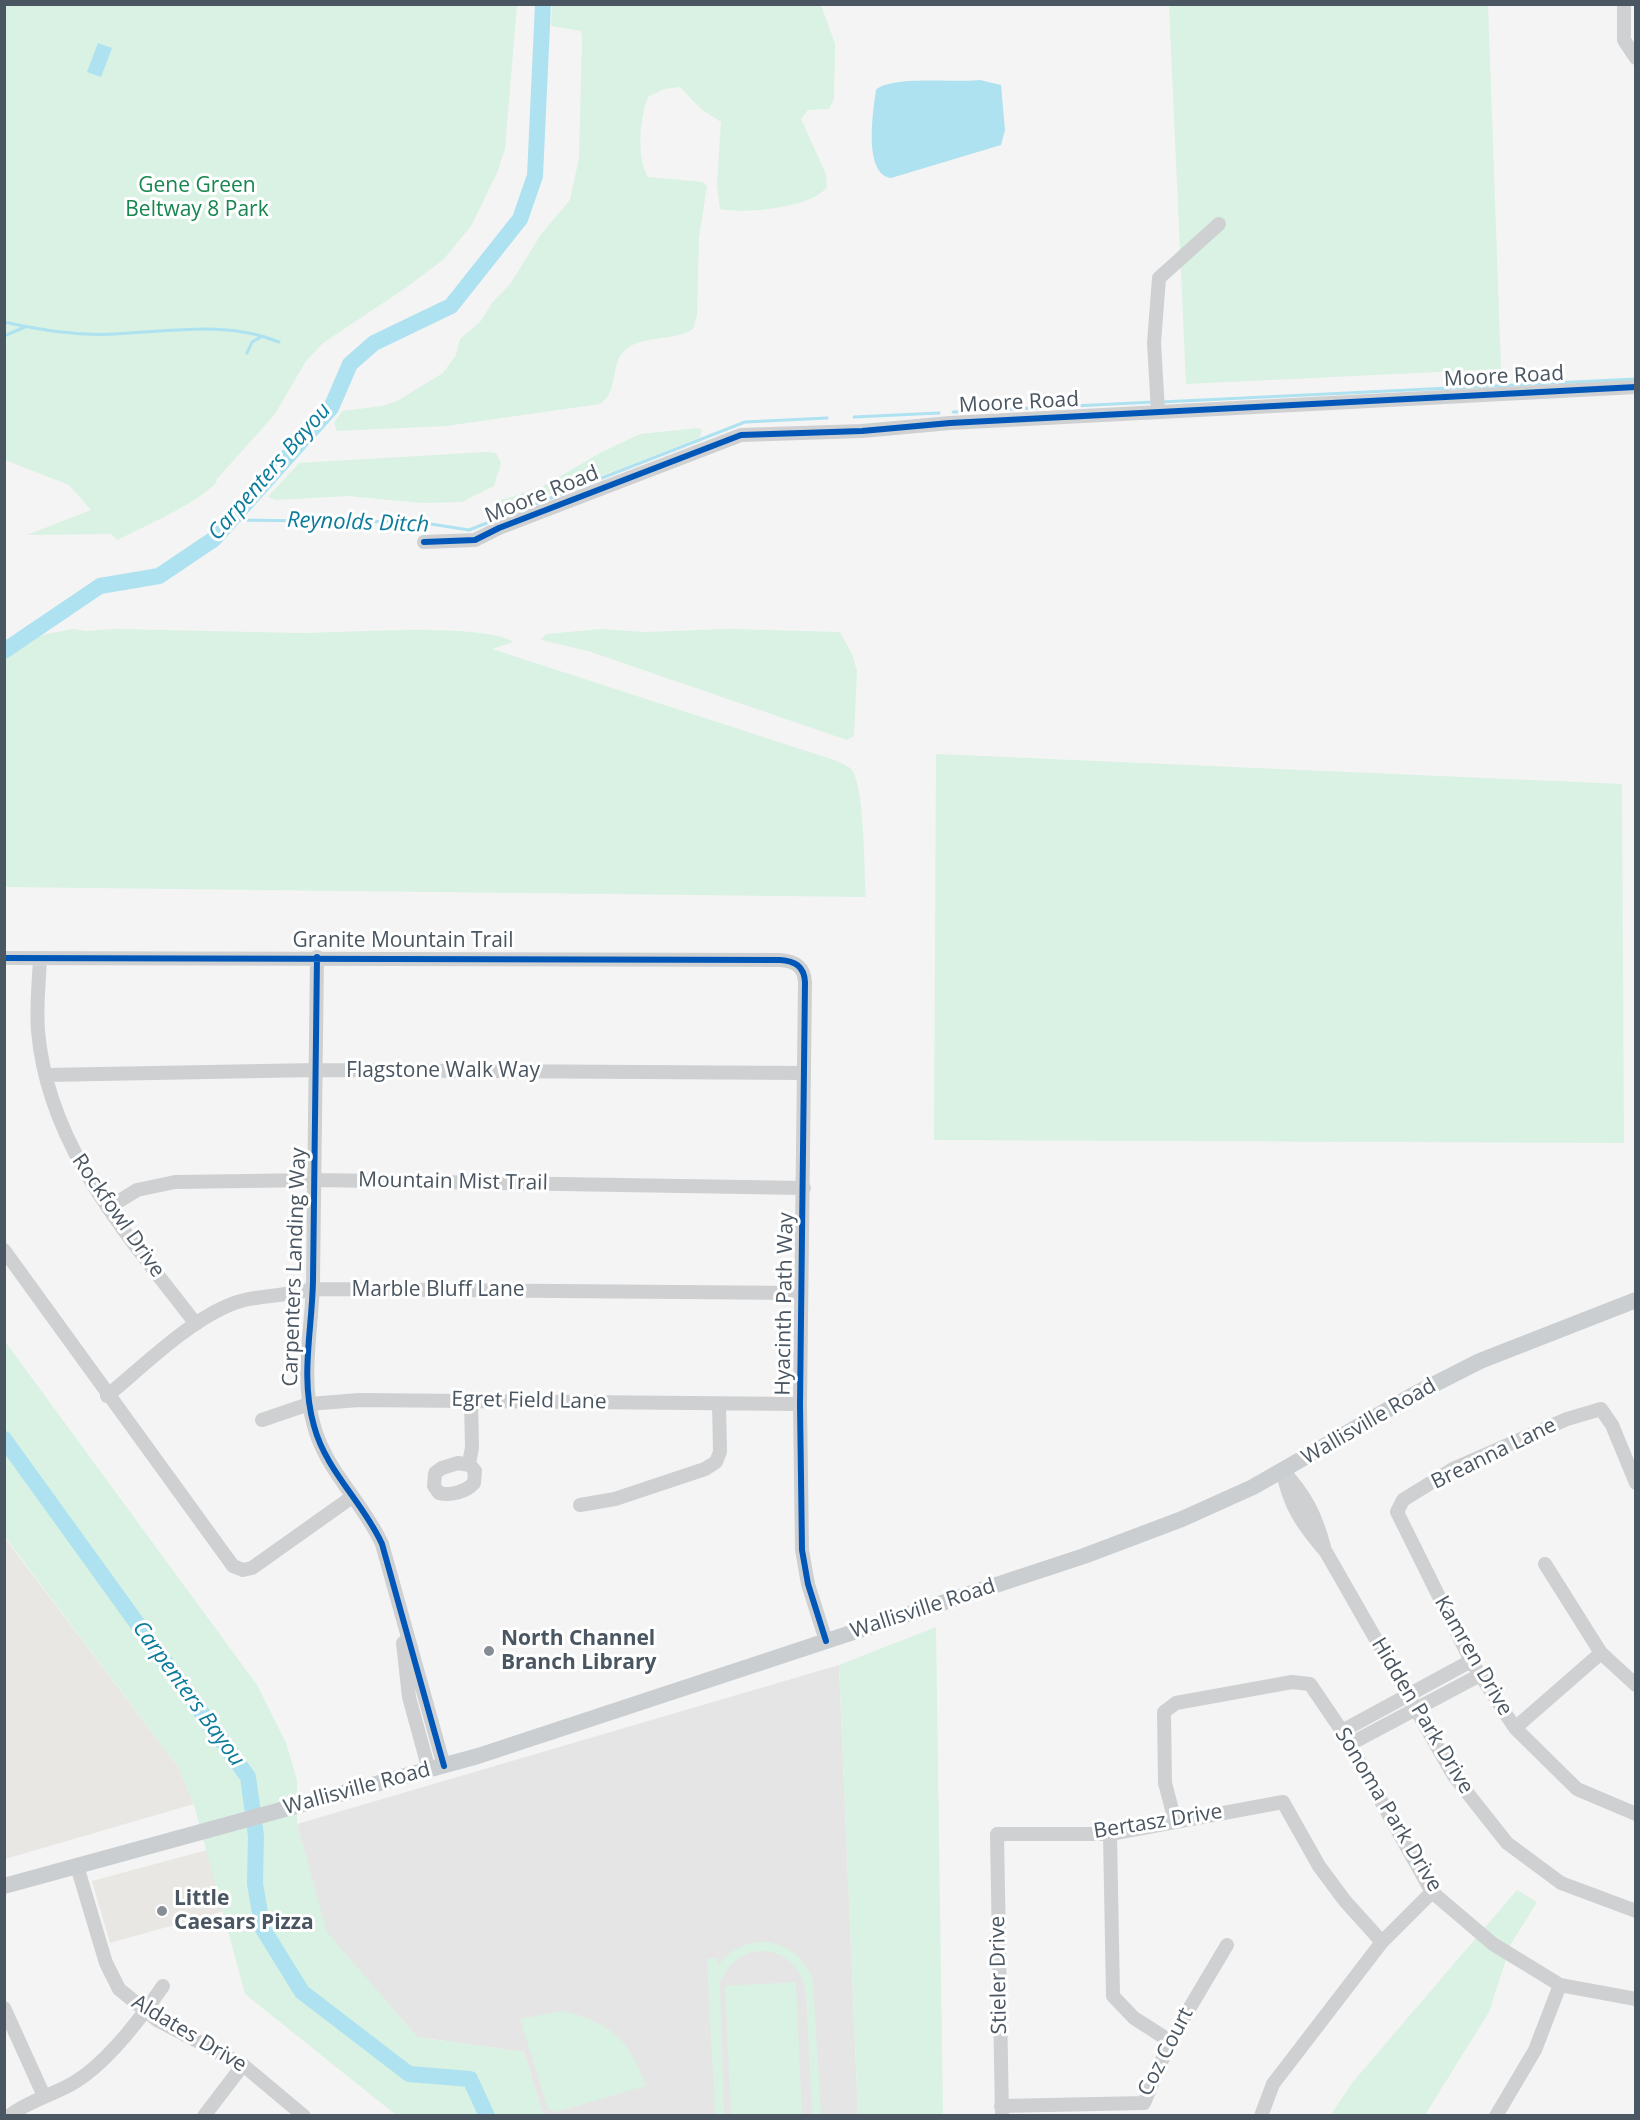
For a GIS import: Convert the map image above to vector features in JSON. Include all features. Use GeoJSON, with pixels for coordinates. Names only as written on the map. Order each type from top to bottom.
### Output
{"type":"FeatureCollection","features":[{"type":"Feature","properties":{"kind":"main road","name":"Wallisville Road"},"geometry":{"type":"LineString","coordinates":[[4,1886],[436,1768],[567,1728],[1084,1556],[1182,1519],[1283,1471],[1391,1408],[1480,1361],[1635,1300]]}},
{"type":"Feature","properties":{"kind":"street"},"geometry":{"type":"LineString","coordinates":[[1624,4],[1624,39],[1635,58]]}},
{"type":"Feature","properties":{"kind":"street"},"geometry":{"type":"LineString","coordinates":[[1158,411],[1154,343],[1160,278],[1219,224]]}},
{"type":"Feature","properties":{"kind":"street","name":"Moore Road"},"geometry":{"type":"LineString","coordinates":[[424,542],[475,540],[499,528],[741,435],[861,431],[950,423],[1158,411],[1635,387]]}},
{"type":"Feature","properties":{"kind":"street","name":"Granite Mountain Trail"},"geometry":{"type":"LineString","coordinates":[[4,958],[317,957],[780,960],[794,962],[799,966]]}},
{"type":"Feature","properties":{"kind":"street","name":"Carpenters Landing Way"},"geometry":{"type":"LineString","coordinates":[[317,957],[313,1289],[306,1365],[309,1404],[324,1452],[352,1497],[373,1525],[382,1544],[403,1622],[402,1647],[409,1697],[436,1768]]}},
{"type":"Feature","properties":{"kind":"street","name":"Rockfowl Drive"},"geometry":{"type":"LineString","coordinates":[[40,958],[38,1030],[46,1075],[67,1141],[108,1208],[196,1324]]}},
{"type":"Feature","properties":{"kind":"street","name":"Hyacinth Path Way"},"geometry":{"type":"LineString","coordinates":[[799,966],[805,982],[800,1404],[803,1557],[808,1584],[826,1641]]}},
{"type":"Feature","properties":{"kind":"street","name":"Flagstone Walk Way"},"geometry":{"type":"LineString","coordinates":[[46,1075],[69,1072],[316,1070],[803,1073]]}},
{"type":"Feature","properties":{"kind":"street","name":"Mountain Mist Trail"},"geometry":{"type":"LineString","coordinates":[[108,1208],[137,1190],[167,1183],[315,1180],[804,1188]]}},
{"type":"Feature","properties":{"kind":"street"},"geometry":{"type":"LineString","coordinates":[[4,1250],[107,1396],[229,1562],[243,1570],[252,1568],[352,1497]]}},
{"type":"Feature","properties":{"kind":"street","name":"Marble Bluff Lane"},"geometry":{"type":"LineString","coordinates":[[107,1396],[196,1324],[226,1306],[254,1298],[296,1294],[313,1289],[801,1293]]}},
{"type":"Feature","properties":{"kind":"street","name":"Egret Field Lane"},"geometry":{"type":"LineString","coordinates":[[262,1420],[309,1404],[359,1400],[800,1404]]}},
{"type":"Feature","properties":{"kind":"street"},"geometry":{"type":"LineString","coordinates":[[469,1464],[472,1447],[471,1400]]}},
{"type":"Feature","properties":{"kind":"street"},"geometry":{"type":"LineString","coordinates":[[580,1505],[615,1499],[705,1469],[716,1462],[720,1452],[719,1404]]}},
{"type":"Feature","properties":{"kind":"street","name":"Breanna Lane"},"geometry":{"type":"LineString","coordinates":[[1397,1512],[1403,1500],[1453,1469],[1568,1419],[1601,1410],[1612,1425],[1634,1477]]}},
{"type":"Feature","properties":{"kind":"street","name":"Hidden Park Drive"},"geometry":{"type":"LineString","coordinates":[[1283,1471],[1300,1489],[1317,1518],[1326,1552],[1454,1776],[1507,1843],[1561,1883],[1635,1911]]}},
{"type":"Feature","properties":{"kind":"street","name":"Kamren Drive"},"geometry":{"type":"LineString","coordinates":[[1397,1512],[1471,1662],[1515,1728],[1577,1789],[1635,1814]]}},
{"type":"Feature","properties":{"kind":"street"},"geometry":{"type":"LineString","coordinates":[[1545,1564],[1601,1653],[1635,1685]]}},
{"type":"Feature","properties":{"kind":"street"},"geometry":{"type":"LineString","coordinates":[[1515,1728],[1601,1653]]}},
{"type":"Feature","properties":{"kind":"street"},"geometry":{"type":"LineString","coordinates":[[1342,1731],[1471,1662]]}},
{"type":"Feature","properties":{"kind":"street"},"geometry":{"type":"LineString","coordinates":[[1350,1744],[1480,1675]]}},
{"type":"Feature","properties":{"kind":"street","name":"Sonoma Park Drive"},"geometry":{"type":"LineString","coordinates":[[1175,1821],[1165,1783],[1164,1712],[1176,1703],[1292,1682],[1310,1684],[1350,1744],[1432,1892],[1493,1944],[1560,1985],[1635,1999]]}},
{"type":"Feature","properties":{"kind":"street","name":"Bertasz Drive"},"geometry":{"type":"LineString","coordinates":[[997,1834],[1110,1834],[1282,1802],[1319,1866],[1345,1901],[1382,1942]]}},
{"type":"Feature","properties":{"kind":"street","name":"Stieler Drive"},"geometry":{"type":"LineString","coordinates":[[997,1834],[1001,2111]]}},
{"type":"Feature","properties":{"kind":"street"},"geometry":{"type":"LineString","coordinates":[[1110,1834],[1113,1996],[1134,2018],[1170,2041]]}},
{"type":"Feature","properties":{"kind":"street","name":"Aldates Drive"},"geometry":{"type":"LineString","coordinates":[[77,1866],[111,1977],[119,1989],[145,2012],[243,2065],[304,2115]]}},
{"type":"Feature","properties":{"kind":"street"},"geometry":{"type":"LineString","coordinates":[[1261,2115],[1273,2084],[1382,1942],[1432,1892]]}},
{"type":"Feature","properties":{"kind":"street","name":"Coz Court"},"geometry":{"type":"LineString","coordinates":[[1001,2111],[1144,2103],[1170,2041],[1227,1945]]}},
{"type":"Feature","properties":{"kind":"street"},"geometry":{"type":"LineString","coordinates":[[1496,2115],[1535,2050],[1560,1985]]}},
{"type":"Feature","properties":{"kind":"street"},"geometry":{"type":"LineString","coordinates":[[9,2115],[44,2096],[65,2088],[89,2072],[145,2012],[163,1986]]}},
{"type":"Feature","properties":{"kind":"street"},"geometry":{"type":"LineString","coordinates":[[4,2008],[44,2096]]}},
{"type":"Feature","properties":{"kind":"street"},"geometry":{"type":"LineString","coordinates":[[204,2115],[243,2065]]}},
{"type":"Feature","properties":{"kind":"shaded area"},"geometry":{"type":"Polygon","coordinates":[[[4,1537],[179,1768],[194,1804],[5,1859],[4,1537]]]}},
{"type":"Feature","properties":{"kind":"shaded area"},"geometry":{"type":"Polygon","coordinates":[[[839,1665],[858,2115],[543,2115],[524,2052],[417,2037],[326,1932],[297,1824],[839,1665]]]}},
{"type":"Feature","properties":{"kind":"shaded area"},"geometry":{"type":"Polygon","coordinates":[[[207,1850],[224,1911],[110,1943],[92,1881],[207,1850]]]}},
{"type":"Feature","properties":{"kind":"green space","name":"Gene Green Beltway 8 Park"},"geometry":{"type":"Polygon","coordinates":[[[5,5],[517,5],[505,149],[497,173],[471,226],[444,259],[407,287],[323,343],[306,361],[275,414],[208,490],[170,514],[117,540],[111,534],[27,535],[91,510],[69,485],[5,460],[5,5]]]}},
{"type":"Feature","properties":{"kind":"green space"},"geometry":{"type":"Polygon","coordinates":[[[552,5],[821,5],[835,44],[834,99],[829,109],[808,110],[801,119],[826,174],[827,187],[819,194],[793,205],[745,211],[720,209],[717,184],[721,122],[701,109],[680,87],[664,89],[648,97],[645,105],[640,137],[644,169],[648,177],[703,182],[707,186],[699,237],[697,315],[693,329],[677,336],[641,342],[625,350],[617,363],[610,392],[600,404],[446,426],[337,431],[334,423],[342,411],[382,406],[397,401],[443,373],[456,355],[460,339],[480,322],[493,302],[511,283],[541,234],[570,200],[579,158],[582,39],[581,31],[551,26],[552,5]]]}},
{"type":"Feature","properties":{"kind":"green space"},"geometry":{"type":"Polygon","coordinates":[[[1169,5],[1488,5],[1501,369],[1186,384],[1169,5]]]}},
{"type":"Feature","properties":{"kind":"green space"},"geometry":{"type":"Polygon","coordinates":[[[699,428],[702,430],[700,437],[650,457],[498,511],[493,508],[495,502],[540,488],[600,453],[640,434],[699,428]]]}},
{"type":"Feature","properties":{"kind":"green space"},"geometry":{"type":"Polygon","coordinates":[[[496,453],[501,463],[494,486],[462,502],[422,503],[348,496],[276,500],[268,497],[299,463],[496,453]]]}},
{"type":"Feature","properties":{"kind":"green space"},"geometry":{"type":"Polygon","coordinates":[[[73,629],[300,633],[443,630],[497,636],[513,642],[492,649],[834,760],[851,769],[859,792],[866,897],[5,887],[5,642],[73,629]]]}},
{"type":"Feature","properties":{"kind":"green space"},"geometry":{"type":"Polygon","coordinates":[[[602,629],[644,632],[729,629],[840,632],[852,654],[857,671],[854,736],[847,740],[588,651],[541,640],[546,634],[602,629]]]}},
{"type":"Feature","properties":{"kind":"green space"},"geometry":{"type":"Polygon","coordinates":[[[936,754],[1622,784],[1624,1143],[934,1140],[936,754]]]}},
{"type":"Feature","properties":{"kind":"green space"},"geometry":{"type":"Polygon","coordinates":[[[4,1340],[257,1685],[286,1743],[297,1780],[297,1824],[327,1932],[417,2037],[524,2052],[543,2115],[396,2115],[245,1994],[194,1805],[179,1768],[5,1537],[4,1340]]]}},
{"type":"Feature","properties":{"kind":"green space"},"geometry":{"type":"Polygon","coordinates":[[[936,1627],[943,2115],[858,2115],[839,1665],[936,1627]]]}},
{"type":"Feature","properties":{"kind":"green space"},"geometry":{"type":"Polygon","coordinates":[[[1517,1890],[1537,1902],[1511,1944],[1489,2012],[1425,2115],[1330,2116],[1352,2083],[1517,1890]]]}},
{"type":"Feature","properties":{"kind":"green space"},"geometry":{"type":"Polygon","coordinates":[[[767,1942],[796,1954],[806,1965],[813,1980],[821,2115],[812,2115],[806,1993],[801,1976],[792,1963],[780,1955],[767,1951],[753,1952],[740,1958],[729,1968],[720,1983],[724,2115],[715,2115],[707,1959],[717,1958],[718,1966],[727,1955],[739,1947],[767,1942]]]}},
{"type":"Feature","properties":{"kind":"green space"},"geometry":{"type":"Polygon","coordinates":[[[796,1982],[802,2115],[731,2115],[725,1986],[796,1982]]]}},
{"type":"Feature","properties":{"kind":"green space"},"geometry":{"type":"Polygon","coordinates":[[[562,2011],[592,2020],[616,2035],[633,2057],[645,2086],[556,2112],[548,2109],[520,2019],[562,2011]]]}},
{"type":"Feature","properties":{"kind":"water"},"geometry":{"type":"Polygon","coordinates":[[[98,43],[112,48],[101,77],[87,72],[98,43]]]}},
{"type":"Feature","properties":{"kind":"water"},"geometry":{"type":"Polygon","coordinates":[[[980,80],[1001,85],[1005,130],[1001,145],[891,178],[882,174],[876,166],[872,140],[876,90],[884,85],[909,81],[980,80]]]}},
{"type":"Feature","properties":{"kind":"waterway","name":"Carpenters Bayou"},"geometry":{"type":"LineString","coordinates":[[4,651],[100,586],[159,576],[214,539],[331,408],[350,364],[374,343],[451,306],[520,219],[535,176],[543,4]]}},
{"type":"Feature","properties":{"kind":"waterway"},"geometry":{"type":"LineString","coordinates":[[4,322],[45,330],[86,334],[218,329],[259,335],[279,342]]}},
{"type":"Feature","properties":{"kind":"waterway"},"geometry":{"type":"LineString","coordinates":[[4,336],[25,327]]}},
{"type":"Feature","properties":{"kind":"waterway"},"geometry":{"type":"LineString","coordinates":[[247,353],[252,342],[261,337]]}},
{"type":"Feature","properties":{"kind":"waterway","name":"Reynolds Ditch"},"geometry":{"type":"LineString","coordinates":[[1161,402],[1636,379]]}},
{"type":"Feature","properties":{"kind":"waterway","name":"Carpenters Bayou"},"geometry":{"type":"LineString","coordinates":[[326,402],[331,408]]}},
{"type":"Feature","properties":{"kind":"waterway","name":"Reynolds Ditch"},"geometry":{"type":"LineString","coordinates":[[953,412],[1154,402]]}},
{"type":"Feature","properties":{"kind":"waterway","name":"Reynolds Ditch"},"geometry":{"type":"LineString","coordinates":[[854,417],[939,413]]}},
{"type":"Feature","properties":{"kind":"waterway","name":"Reynolds Ditch"},"geometry":{"type":"LineString","coordinates":[[229,520],[418,522],[469,530],[745,422],[827,418]]}},
{"type":"Feature","properties":{"kind":"waterway","name":"Carpenters Bayou"},"geometry":{"type":"LineString","coordinates":[[4,1439],[248,1777],[256,1836],[255,1884],[263,1929],[302,1992],[409,2074],[470,2079],[487,2116]]}},
{"type":"Feature","properties":{"kind":"cycle path"},"geometry":{"type":"LineString","coordinates":[[424,542],[475,540],[499,528],[741,435],[862,431],[950,423],[1636,387]]}},
{"type":"Feature","properties":{"kind":"cycle path"},"geometry":{"type":"LineString","coordinates":[[317,957],[313,1281],[307,1372],[310,1408],[314,1426],[327,1458],[365,1514],[382,1544],[444,1766]]}},
{"type":"Feature","properties":{"kind":"cycle path"},"geometry":{"type":"LineString","coordinates":[[4,958],[780,960],[798,965],[803,972],[805,982],[800,1404],[802,1550],[808,1584],[826,1641]]}},
{"type":"Feature","properties":{"kind":"place","name":"North Channel Branch Library"},"geometry":{"type":"Point","coordinates":[489,1651]}},
{"type":"Feature","properties":{"kind":"place","name":"Little Caesars Pizza"},"geometry":{"type":"Point","coordinates":[162,1911]}}]}
